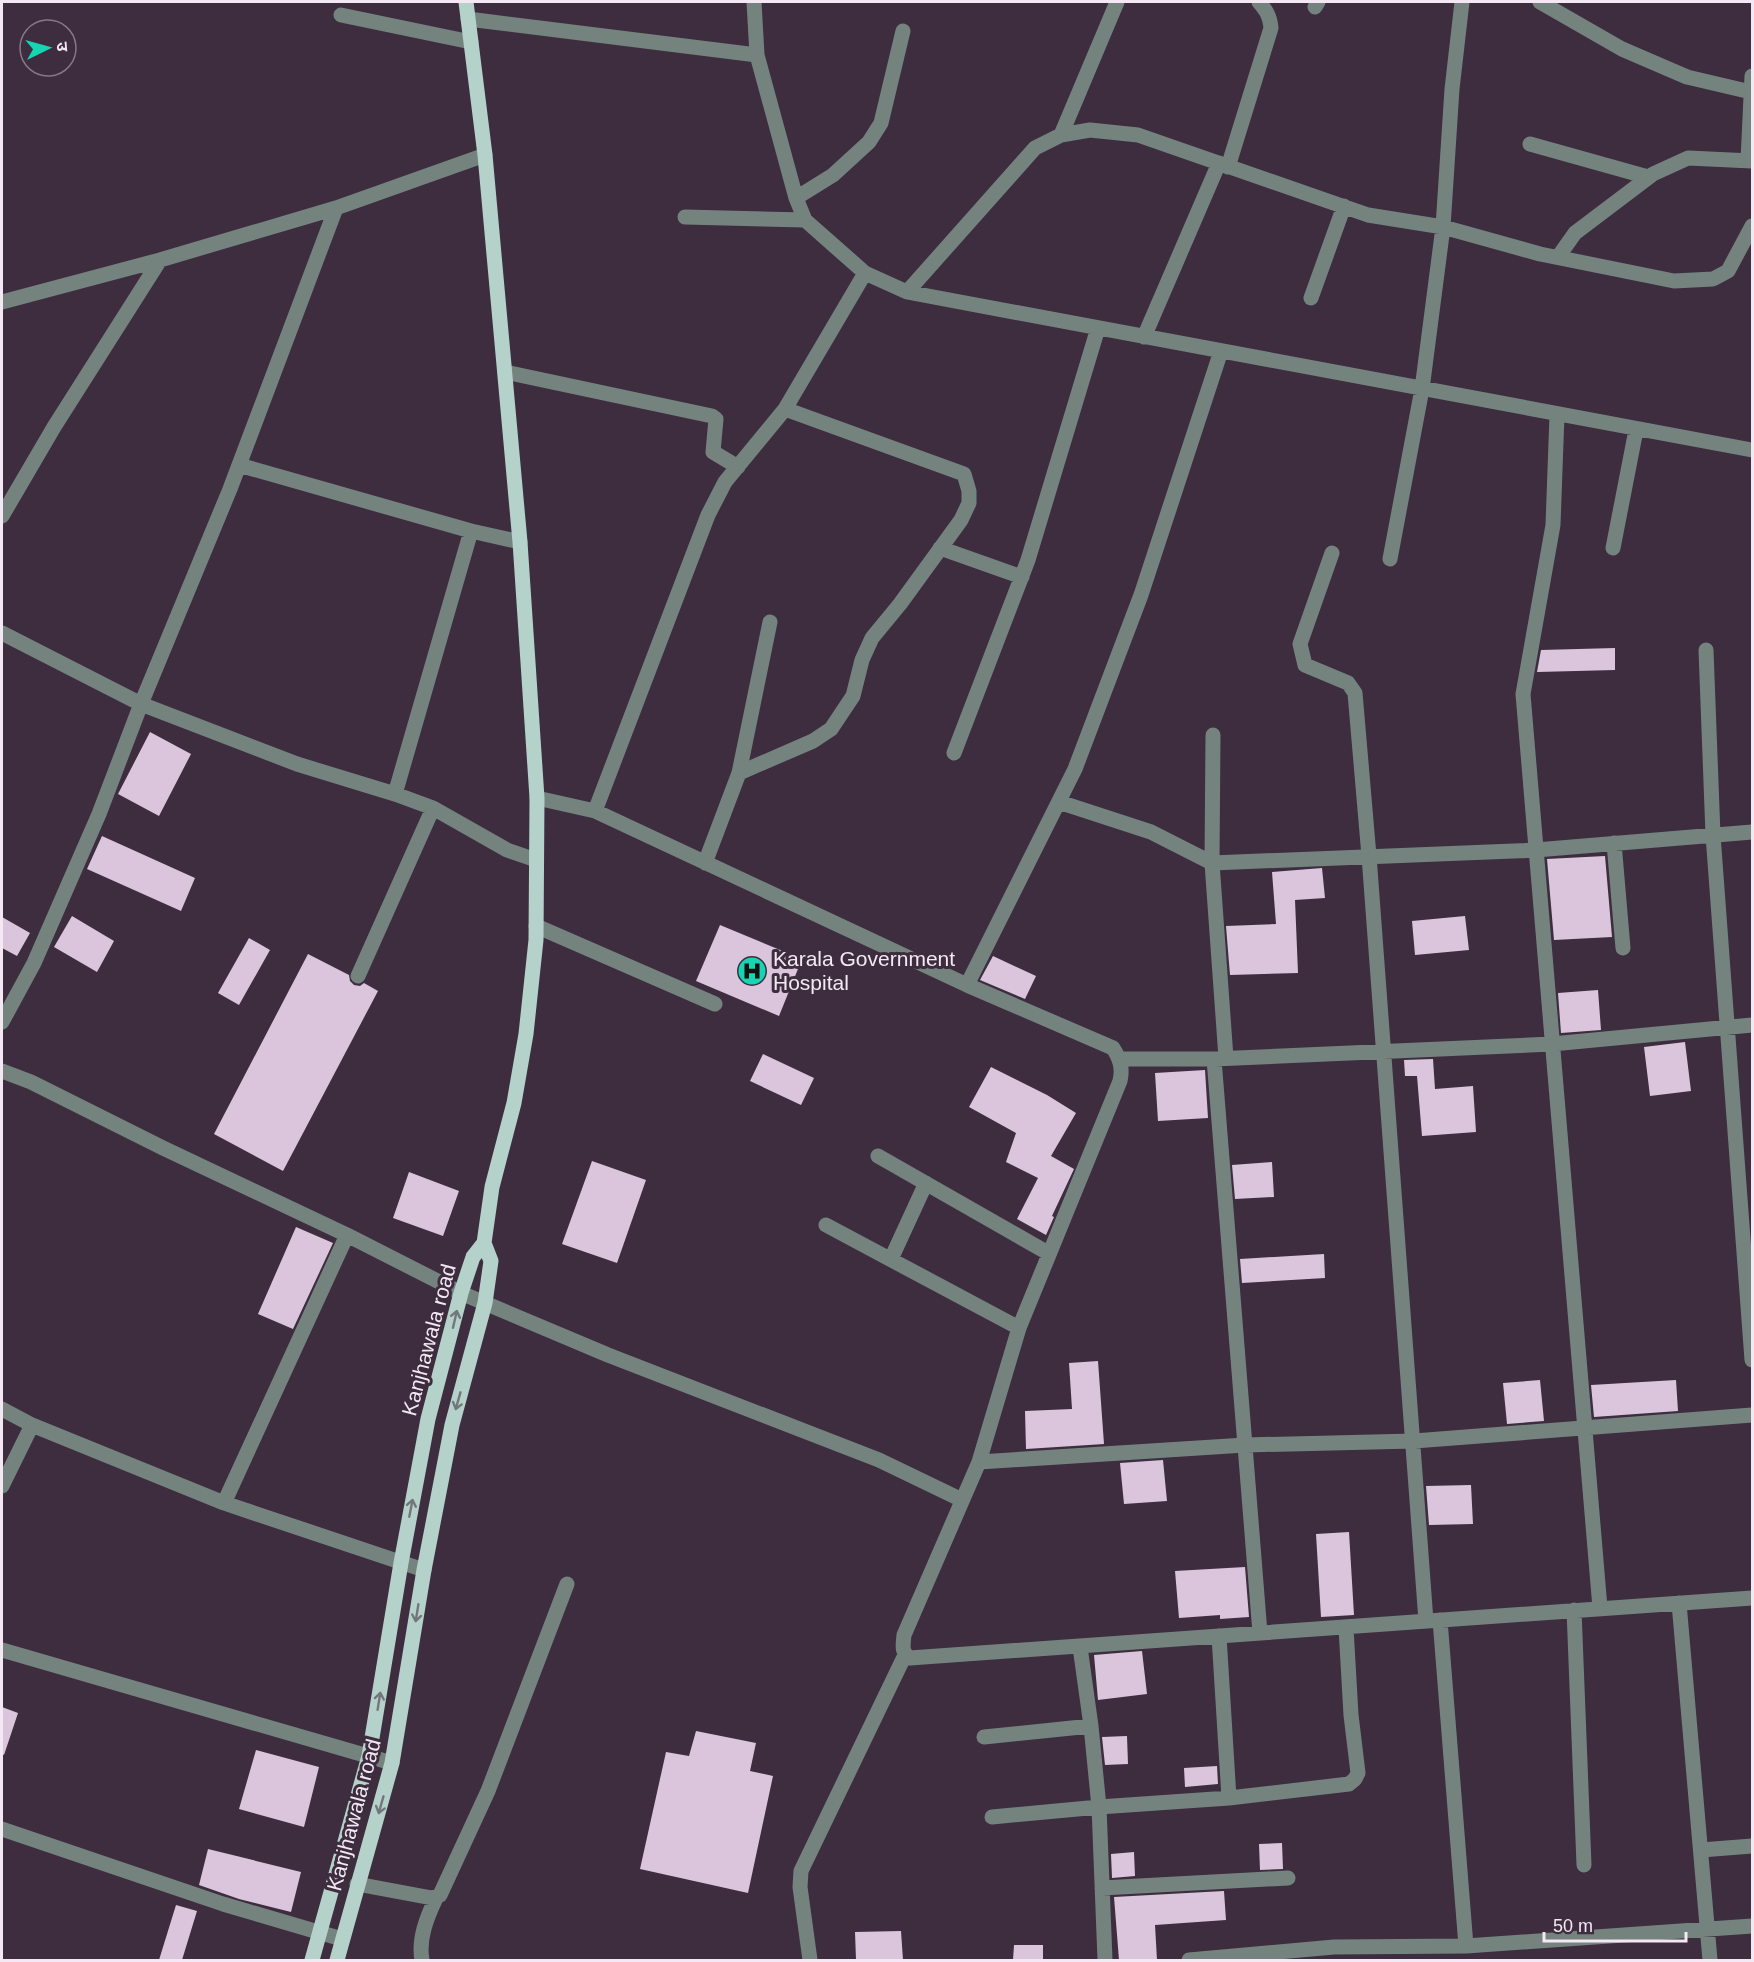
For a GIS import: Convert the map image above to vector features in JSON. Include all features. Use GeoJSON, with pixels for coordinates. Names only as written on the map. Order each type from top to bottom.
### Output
{"type":"FeatureCollection","features":[{"type":"Feature","properties":{"kind":"main road"},"geometry":{"type":"LineString","coordinates":[[466,2],[485,155],[505,372],[520,542],[537,798],[536,926],[526,1034],[514,1103],[492,1187],[484,1243]]}},
{"type":"Feature","properties":{"kind":"main road","name":"Kanjhawala road"},"geometry":{"type":"LineString","coordinates":[[312,1960],[369,1756],[428,1419],[461,1293],[473,1257],[484,1243]]}},
{"type":"Feature","properties":{"kind":"main road","name":"Kanjhawala road"},"geometry":{"type":"LineString","coordinates":[[337,1960],[392,1763],[424,1570],[452,1425],[485,1303],[491,1261],[484,1243]]}},
{"type":"Feature","properties":{"kind":"street"},"geometry":{"type":"LineString","coordinates":[[754,2],[757,55],[796,198],[805,220],[865,273],[907,292],[1752,450]]}},
{"type":"Feature","properties":{"kind":"street"},"geometry":{"type":"LineString","coordinates":[[1061,135],[1117,2]]}},
{"type":"Feature","properties":{"kind":"street"},"geometry":{"type":"LineString","coordinates":[[1144,337],[1223,165],[1271,28],[1267,11],[1259,2]]}},
{"type":"Feature","properties":{"kind":"street"},"geometry":{"type":"LineString","coordinates":[[1390,559],[1422,389],[1443,227],[1452,89],[1462,2]]}},
{"type":"Feature","properties":{"kind":"street"},"geometry":{"type":"LineString","coordinates":[[1540,2],[1622,49],[1687,77],[1751,92]]}},
{"type":"Feature","properties":{"kind":"street"},"geometry":{"type":"LineString","coordinates":[[341,15],[471,42]]}},
{"type":"Feature","properties":{"kind":"street"},"geometry":{"type":"LineString","coordinates":[[468,19],[757,55]]}},
{"type":"Feature","properties":{"kind":"street"},"geometry":{"type":"LineString","coordinates":[[796,198],[833,175],[869,142],[881,123],[903,32]]}},
{"type":"Feature","properties":{"kind":"street"},"geometry":{"type":"LineString","coordinates":[[1558,257],[1575,233],[1648,177],[1688,158],[1750,160],[1752,76]]}},
{"type":"Feature","properties":{"kind":"street"},"geometry":{"type":"LineString","coordinates":[[907,292],[1035,148],[1061,135],[1090,130],[1138,135],[1368,214],[1443,227],[1558,257],[1674,281],[1713,279],[1728,271],[1752,226]]}},
{"type":"Feature","properties":{"kind":"street"},"geometry":{"type":"LineString","coordinates":[[1530,144],[1648,177]]}},
{"type":"Feature","properties":{"kind":"street"},"geometry":{"type":"LineString","coordinates":[[2,302],[160,260],[336,208],[485,155]]}},
{"type":"Feature","properties":{"kind":"street"},"geometry":{"type":"LineString","coordinates":[[1311,298],[1344,206]]}},
{"type":"Feature","properties":{"kind":"street"},"geometry":{"type":"LineString","coordinates":[[2,1022],[34,963],[99,814],[141,704],[239,465],[336,208]]}},
{"type":"Feature","properties":{"kind":"street"},"geometry":{"type":"LineString","coordinates":[[685,217],[805,220]]}},
{"type":"Feature","properties":{"kind":"street"},"geometry":{"type":"LineString","coordinates":[[2,516],[48,436],[160,260]]}},
{"type":"Feature","properties":{"kind":"street"},"geometry":{"type":"LineString","coordinates":[[595,811],[708,515],[725,482],[785,409],[865,273]]}},
{"type":"Feature","properties":{"kind":"street"},"geometry":{"type":"LineString","coordinates":[[954,753],[1022,577],[1098,328]]}},
{"type":"Feature","properties":{"kind":"street"},"geometry":{"type":"LineString","coordinates":[[967,985],[1075,769],[1141,596],[1221,351]]}},
{"type":"Feature","properties":{"kind":"street"},"geometry":{"type":"LineString","coordinates":[[505,372],[712,416],[716,419],[717,426],[713,453],[738,466]]}},
{"type":"Feature","properties":{"kind":"street"},"geometry":{"type":"LineString","coordinates":[[739,773],[813,741],[831,729],[854,696],[862,660],[872,638],[900,604],[960,520],[969,503],[969,491],[964,474],[785,409]]}},
{"type":"Feature","properties":{"kind":"street"},"geometry":{"type":"LineString","coordinates":[[1557,415],[1553,525],[1523,694],[1600,1608]]}},
{"type":"Feature","properties":{"kind":"street"},"geometry":{"type":"LineString","coordinates":[[1613,548],[1636,430]]}},
{"type":"Feature","properties":{"kind":"street"},"geometry":{"type":"LineString","coordinates":[[239,465],[471,531],[520,542]]}},
{"type":"Feature","properties":{"kind":"street"},"geometry":{"type":"LineString","coordinates":[[395,794],[471,531]]}},
{"type":"Feature","properties":{"kind":"street"},"geometry":{"type":"LineString","coordinates":[[940,548],[1022,577]]}},
{"type":"Feature","properties":{"kind":"street"},"geometry":{"type":"LineString","coordinates":[[1332,553],[1299,644],[1305,665],[1348,682],[1355,693],[1414,1441],[1466,1946]]}},
{"type":"Feature","properties":{"kind":"street"},"geometry":{"type":"LineString","coordinates":[[705,863],[739,773],[771,622]]}},
{"type":"Feature","properties":{"kind":"street"},"geometry":{"type":"LineString","coordinates":[[2,633],[141,704],[297,764],[433,808],[507,850],[537,860]]}},
{"type":"Feature","properties":{"kind":"street"},"geometry":{"type":"LineString","coordinates":[[1706,650],[1713,835],[1752,1360]]}},
{"type":"Feature","properties":{"kind":"street"},"geometry":{"type":"LineString","coordinates":[[1213,735],[1212,863],[1220,1059],[1245,1444],[1260,1633]]}},
{"type":"Feature","properties":{"kind":"street"},"geometry":{"type":"LineString","coordinates":[[537,798],[595,811],[967,985],[1113,1048],[1120,1059],[1122,1072],[1120,1081],[1018,1328],[979,1462],[904,1635],[905,1655],[801,1871],[800,1887],[810,1960]]}},
{"type":"Feature","properties":{"kind":"street"},"geometry":{"type":"LineString","coordinates":[[1059,802],[1151,832],[1212,863],[1536,850],[1752,832]]}},
{"type":"Feature","properties":{"kind":"street"},"geometry":{"type":"LineString","coordinates":[[358,976],[433,808]]}},
{"type":"Feature","properties":{"kind":"street"},"geometry":{"type":"LineString","coordinates":[[1614,843],[1623,948]]}},
{"type":"Feature","properties":{"kind":"street"},"geometry":{"type":"LineString","coordinates":[[536,926],[715,1004]]}},
{"type":"Feature","properties":{"kind":"street"},"geometry":{"type":"LineString","coordinates":[[1120,1059],[1220,1059],[1552,1044],[1752,1025]]}},
{"type":"Feature","properties":{"kind":"street"},"geometry":{"type":"LineString","coordinates":[[2,1071],[31,1082],[347,1235],[461,1293],[608,1354],[879,1460],[962,1500]]}},
{"type":"Feature","properties":{"kind":"street"},"geometry":{"type":"LineString","coordinates":[[878,1156],[1048,1252]]}},
{"type":"Feature","properties":{"kind":"street"},"geometry":{"type":"LineString","coordinates":[[891,1259],[926,1183]]}},
{"type":"Feature","properties":{"kind":"street"},"geometry":{"type":"LineString","coordinates":[[826,1225],[1018,1328]]}},
{"type":"Feature","properties":{"kind":"street"},"geometry":{"type":"LineString","coordinates":[[224,1503],[347,1235]]}},
{"type":"Feature","properties":{"kind":"street"},"geometry":{"type":"LineString","coordinates":[[2,1409],[32,1425],[224,1503],[424,1570]]}},
{"type":"Feature","properties":{"kind":"street"},"geometry":{"type":"LineString","coordinates":[[979,1462],[1245,1444],[1414,1441],[1752,1415]]}},
{"type":"Feature","properties":{"kind":"street"},"geometry":{"type":"LineString","coordinates":[[2,1486],[32,1425]]}},
{"type":"Feature","properties":{"kind":"street"},"geometry":{"type":"LineString","coordinates":[[422,1960],[421,1947],[427,1918],[488,1791],[567,1584]]}},
{"type":"Feature","properties":{"kind":"street"},"geometry":{"type":"LineString","coordinates":[[905,1655],[921,1659],[1752,1598]]}},
{"type":"Feature","properties":{"kind":"street"},"geometry":{"type":"LineString","coordinates":[[1679,1603],[1710,1960]]}},
{"type":"Feature","properties":{"kind":"street"},"geometry":{"type":"LineString","coordinates":[[1574,1610],[1584,1865]]}},
{"type":"Feature","properties":{"kind":"street"},"geometry":{"type":"LineString","coordinates":[[992,1816],[1229,1798],[1349,1784],[1358,1773],[1351,1715],[1346,1628]]}},
{"type":"Feature","properties":{"kind":"street"},"geometry":{"type":"LineString","coordinates":[[1219,1636],[1229,1798]]}},
{"type":"Feature","properties":{"kind":"street"},"geometry":{"type":"LineString","coordinates":[[1080,1647],[1092,1726],[1099,1807],[1105,1960]]}},
{"type":"Feature","properties":{"kind":"street"},"geometry":{"type":"LineString","coordinates":[[2,1650],[392,1763]]}},
{"type":"Feature","properties":{"kind":"street"},"geometry":{"type":"LineString","coordinates":[[984,1737],[1092,1726]]}},
{"type":"Feature","properties":{"kind":"street"},"geometry":{"type":"LineString","coordinates":[[2,1829],[223,1904],[342,1939]]}},
{"type":"Feature","properties":{"kind":"street"},"geometry":{"type":"LineString","coordinates":[[1701,1850],[1752,1846]]}},
{"type":"Feature","properties":{"kind":"street"},"geometry":{"type":"LineString","coordinates":[[1102,1888],[1287,1878]]}},
{"type":"Feature","properties":{"kind":"street"},"geometry":{"type":"LineString","coordinates":[[357,1884],[436,1898]]}},
{"type":"Feature","properties":{"kind":"street"},"geometry":{"type":"LineString","coordinates":[[1189,1960],[1257,1957],[1334,1947],[1466,1946],[1752,1926]]}},
{"type":"Feature","properties":{"kind":"building"},"geometry":{"type":"Polygon","coordinates":[[[1615,648],[1615,670],[1537,672],[1541,650],[1615,648]]]}},
{"type":"Feature","properties":{"kind":"building"},"geometry":{"type":"Polygon","coordinates":[[[150,732],[191,754],[159,816],[118,794],[150,732]]]}},
{"type":"Feature","properties":{"kind":"building"},"geometry":{"type":"Polygon","coordinates":[[[102,836],[195,878],[181,911],[87,869],[102,836]]]}},
{"type":"Feature","properties":{"kind":"building"},"geometry":{"type":"Polygon","coordinates":[[[1605,856],[1612,937],[1554,940],[1547,859],[1605,856]]]}},
{"type":"Feature","properties":{"kind":"building"},"geometry":{"type":"Polygon","coordinates":[[[1322,868],[1325,898],[1295,900],[1298,973],[1230,975],[1226,926],[1276,924],[1272,872],[1322,868]]]}},
{"type":"Feature","properties":{"kind":"building"},"geometry":{"type":"Polygon","coordinates":[[[72,916],[114,941],[97,972],[54,947],[72,916]]]}},
{"type":"Feature","properties":{"kind":"building"},"geometry":{"type":"Polygon","coordinates":[[[1465,916],[1469,950],[1415,955],[1412,921],[1465,916]]]}},
{"type":"Feature","properties":{"kind":"building"},"geometry":{"type":"Polygon","coordinates":[[[2,917],[30,933],[17,956],[2,948],[2,917]]]}},
{"type":"Feature","properties":{"kind":"building"},"geometry":{"type":"Polygon","coordinates":[[[720,925],[802,959],[779,1016],[696,981],[720,925]]]}},
{"type":"Feature","properties":{"kind":"building"},"geometry":{"type":"Polygon","coordinates":[[[249,938],[270,950],[239,1005],[218,993],[249,938]]]}},
{"type":"Feature","properties":{"kind":"building"},"geometry":{"type":"Polygon","coordinates":[[[308,954],[349,975],[354,985],[360,986],[364,983],[378,991],[283,1171],[214,1134],[308,954]]]}},
{"type":"Feature","properties":{"kind":"building"},"geometry":{"type":"Polygon","coordinates":[[[993,956],[1036,976],[1025,999],[980,980],[993,956]]]}},
{"type":"Feature","properties":{"kind":"building"},"geometry":{"type":"Polygon","coordinates":[[[1598,990],[1601,1030],[1561,1033],[1558,993],[1598,990]]]}},
{"type":"Feature","properties":{"kind":"building"},"geometry":{"type":"Polygon","coordinates":[[[1685,1042],[1691,1091],[1650,1096],[1644,1047],[1685,1042]]]}},
{"type":"Feature","properties":{"kind":"building"},"geometry":{"type":"Polygon","coordinates":[[[763,1054],[814,1078],[801,1105],[750,1081],[763,1054]]]}},
{"type":"Feature","properties":{"kind":"building"},"geometry":{"type":"Polygon","coordinates":[[[1433,1059],[1435,1089],[1473,1086],[1476,1132],[1422,1136],[1417,1076],[1405,1076],[1404,1060],[1433,1059]]]}},
{"type":"Feature","properties":{"kind":"building"},"geometry":{"type":"Polygon","coordinates":[[[991,1067],[1047,1095],[1076,1113],[1051,1156],[1074,1169],[1052,1216],[1054,1217],[1046,1235],[1017,1219],[1038,1178],[1006,1162],[1016,1133],[969,1107],[991,1067]]]}},
{"type":"Feature","properties":{"kind":"building"},"geometry":{"type":"Polygon","coordinates":[[[1205,1070],[1208,1118],[1158,1121],[1155,1073],[1205,1070]]]}},
{"type":"Feature","properties":{"kind":"building"},"geometry":{"type":"Polygon","coordinates":[[[592,1161],[646,1180],[617,1263],[562,1244],[592,1161]]]}},
{"type":"Feature","properties":{"kind":"building"},"geometry":{"type":"Polygon","coordinates":[[[1272,1162],[1274,1197],[1235,1199],[1232,1165],[1272,1162]]]}},
{"type":"Feature","properties":{"kind":"building"},"geometry":{"type":"Polygon","coordinates":[[[409,1172],[459,1191],[443,1236],[393,1218],[409,1172]]]}},
{"type":"Feature","properties":{"kind":"building"},"geometry":{"type":"Polygon","coordinates":[[[296,1227],[333,1243],[293,1329],[258,1314],[296,1227]]]}},
{"type":"Feature","properties":{"kind":"building"},"geometry":{"type":"Polygon","coordinates":[[[1324,1254],[1325,1278],[1242,1283],[1240,1259],[1324,1254]]]}},
{"type":"Feature","properties":{"kind":"building"},"geometry":{"type":"Polygon","coordinates":[[[1098,1361],[1104,1444],[1026,1449],[1025,1411],[1072,1409],[1069,1363],[1098,1361]]]}},
{"type":"Feature","properties":{"kind":"building"},"geometry":{"type":"Polygon","coordinates":[[[1540,1380],[1544,1421],[1507,1424],[1503,1383],[1540,1380]]]}},
{"type":"Feature","properties":{"kind":"building"},"geometry":{"type":"Polygon","coordinates":[[[1676,1380],[1678,1411],[1594,1417],[1591,1385],[1676,1380]]]}},
{"type":"Feature","properties":{"kind":"building"},"geometry":{"type":"Polygon","coordinates":[[[1163,1460],[1167,1501],[1124,1504],[1120,1463],[1163,1460]]]}},
{"type":"Feature","properties":{"kind":"building"},"geometry":{"type":"Polygon","coordinates":[[[1471,1485],[1473,1524],[1429,1525],[1426,1486],[1471,1485]]]}},
{"type":"Feature","properties":{"kind":"building"},"geometry":{"type":"Polygon","coordinates":[[[1349,1532],[1354,1615],[1321,1617],[1316,1534],[1349,1532]]]}},
{"type":"Feature","properties":{"kind":"building"},"geometry":{"type":"Polygon","coordinates":[[[1245,1567],[1249,1617],[1220,1619],[1220,1615],[1179,1618],[1175,1571],[1245,1567]]]}},
{"type":"Feature","properties":{"kind":"building"},"geometry":{"type":"Polygon","coordinates":[[[1142,1651],[1147,1694],[1098,1700],[1094,1655],[1142,1651]]]}},
{"type":"Feature","properties":{"kind":"building"},"geometry":{"type":"Polygon","coordinates":[[[2,1707],[18,1713],[4,1755],[2,1754],[2,1707]]]}},
{"type":"Feature","properties":{"kind":"building"},"geometry":{"type":"Polygon","coordinates":[[[696,1731],[756,1743],[750,1771],[773,1776],[748,1893],[640,1869],[666,1752],[689,1756],[696,1731]]]}},
{"type":"Feature","properties":{"kind":"building"},"geometry":{"type":"Polygon","coordinates":[[[1127,1736],[1128,1764],[1105,1765],[1102,1737],[1127,1736]]]}},
{"type":"Feature","properties":{"kind":"building"},"geometry":{"type":"Polygon","coordinates":[[[256,1750],[319,1767],[304,1827],[239,1809],[256,1750]]]}},
{"type":"Feature","properties":{"kind":"building"},"geometry":{"type":"Polygon","coordinates":[[[1217,1766],[1218,1784],[1185,1787],[1184,1768],[1217,1766]]]}},
{"type":"Feature","properties":{"kind":"building"},"geometry":{"type":"Polygon","coordinates":[[[1282,1843],[1283,1869],[1260,1870],[1259,1844],[1282,1843]]]}},
{"type":"Feature","properties":{"kind":"building"},"geometry":{"type":"Polygon","coordinates":[[[208,1849],[301,1872],[291,1912],[239,1899],[199,1885],[208,1849]]]}},
{"type":"Feature","properties":{"kind":"building"},"geometry":{"type":"Polygon","coordinates":[[[1134,1852],[1135,1876],[1112,1878],[1111,1854],[1134,1852]]]}},
{"type":"Feature","properties":{"kind":"building"},"geometry":{"type":"Polygon","coordinates":[[[1224,1891],[1226,1920],[1155,1925],[1157,1960],[1119,1960],[1114,1897],[1224,1891]]]}},
{"type":"Feature","properties":{"kind":"building"},"geometry":{"type":"Polygon","coordinates":[[[176,1905],[197,1911],[182,1960],[159,1960],[176,1905]]]}},
{"type":"Feature","properties":{"kind":"building"},"geometry":{"type":"Polygon","coordinates":[[[901,1931],[903,1960],[856,1960],[855,1932],[901,1931]]]}},
{"type":"Feature","properties":{"kind":"building"},"geometry":{"type":"Polygon","coordinates":[[[1014,1945],[1043,1945],[1043,1960],[1013,1960],[1014,1945]]]}},
{"type":"Feature","properties":{"kind":"place","name":"Karala Government Hospital"},"geometry":{"type":"Point","coordinates":[752,971]}}]}
